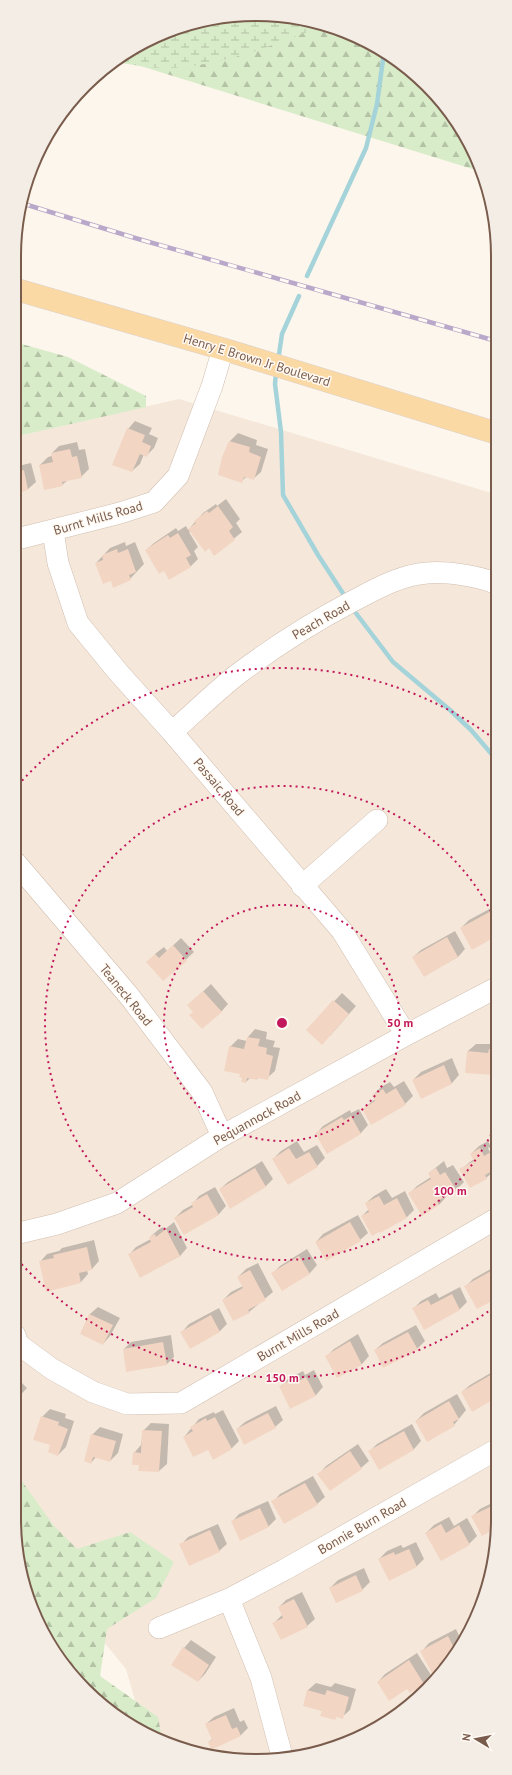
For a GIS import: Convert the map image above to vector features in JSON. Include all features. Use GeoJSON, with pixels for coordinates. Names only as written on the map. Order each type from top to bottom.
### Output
{"type":"FeatureCollection","features":[{"type":"Feature","properties":{"kind":"main road","name":"Henry E Brown Jr Boulevard"},"geometry":{"type":"LineString","coordinates":[[21,291],[223,349],[491,430]]}},
{"type":"Feature","properties":{"kind":"street","name":"Burnt Mills Road"},"geometry":{"type":"LineString","coordinates":[[21,538],[120,513],[154,502],[178,476],[212,386],[223,349]]}},
{"type":"Feature","properties":{"kind":"street","name":"Passaic Road"},"geometry":{"type":"LineString","coordinates":[[53,531],[58,563],[78,623],[118,672],[172,732],[342,931],[406,1035]]}},
{"type":"Feature","properties":{"kind":"street","name":"Peach Road"},"geometry":{"type":"LineString","coordinates":[[172,732],[238,675],[277,646],[318,620],[398,579],[427,573],[467,575],[491,582]]}},
{"type":"Feature","properties":{"kind":"street"},"geometry":{"type":"LineString","coordinates":[[302,886],[377,820]]}},
{"type":"Feature","properties":{"kind":"street","name":"Teaneck Road"},"geometry":{"type":"LineString","coordinates":[[21,869],[130,997],[202,1092],[222,1136]]}},
{"type":"Feature","properties":{"kind":"street","name":"Pequannock Road"},"geometry":{"type":"LineString","coordinates":[[21,1233],[57,1224],[117,1203],[222,1136],[491,990]]}},
{"type":"Feature","properties":{"kind":"street","name":"Burnt Mills Road"},"geometry":{"type":"LineString","coordinates":[[21,1346],[52,1370],[93,1392],[127,1404],[181,1403],[491,1222]]}},
{"type":"Feature","properties":{"kind":"street","name":"Bonnie Burn Road"},"geometry":{"type":"LineString","coordinates":[[159,1628],[229,1599],[284,1570],[491,1453]]}},
{"type":"Feature","properties":{"kind":"street"},"geometry":{"type":"LineString","coordinates":[[229,1599],[261,1678],[281,1752]]}},
{"type":"Feature","properties":{"kind":"shaded area"},"geometry":{"type":"Polygon","coordinates":[[[179,399],[491,493],[491,1519],[489,1550],[479,1595],[467,1623],[451,1650],[433,1674],[411,1696],[374,1723],[332,1742],[317,1746],[287,1752],[256,1754],[225,1752],[180,1742],[142,1725],[126,1669],[23,1543],[21,1519],[21,435],[179,399]]]}},
{"type":"Feature","properties":{"kind":"green space"},"geometry":{"type":"Polygon","coordinates":[[[256,21],[287,23],[332,33],[374,52],[411,79],[433,101],[451,125],[460,138],[475,170],[125,61],[152,45],[180,33],[225,23],[256,21]]]}},
{"type":"Feature","properties":{"kind":"green space"},"geometry":{"type":"Polygon","coordinates":[[[256,21],[287,23],[315,29],[264,48],[224,60],[183,67],[145,67],[122,63],[152,45],[180,33],[195,29],[225,23],[256,21]]]}},
{"type":"Feature","properties":{"kind":"green space"},"geometry":{"type":"Polygon","coordinates":[[[21,344],[68,357],[146,396],[146,407],[21,435],[21,344]]]}},
{"type":"Feature","properties":{"kind":"green space"},"geometry":{"type":"Polygon","coordinates":[[[21,1480],[54,1526],[77,1549],[130,1532],[174,1562],[156,1598],[107,1629],[100,1676],[158,1717],[161,1734],[138,1723],[101,1696],[79,1674],[52,1636],[33,1595],[23,1550],[21,1480]]]}},
{"type":"Feature","properties":{"kind":"building"},"geometry":{"type":"Polygon","coordinates":[[[127,428],[145,435],[142,442],[151,446],[147,457],[140,454],[132,472],[112,465],[127,428]]]}},
{"type":"Feature","properties":{"kind":"building"},"geometry":{"type":"Polygon","coordinates":[[[229,441],[250,447],[249,452],[261,457],[254,480],[244,477],[242,483],[218,475],[222,457],[229,441]]]}},
{"type":"Feature","properties":{"kind":"building"},"geometry":{"type":"Polygon","coordinates":[[[70,449],[72,457],[77,456],[82,478],[62,482],[63,486],[44,490],[39,465],[53,462],[51,453],[70,449]]]}},
{"type":"Feature","properties":{"kind":"building"},"geometry":{"type":"Polygon","coordinates":[[[24,470],[28,490],[21,492],[21,471],[24,470]]]}},
{"type":"Feature","properties":{"kind":"building"},"geometry":{"type":"Polygon","coordinates":[[[218,506],[233,527],[229,531],[235,540],[214,556],[209,548],[205,552],[188,529],[196,523],[194,521],[207,511],[209,513],[218,506]]]}},
{"type":"Feature","properties":{"kind":"building"},"geometry":{"type":"Polygon","coordinates":[[[178,533],[191,555],[186,558],[191,567],[169,580],[164,571],[159,574],[145,550],[168,535],[170,538],[178,533]]]}},
{"type":"Feature","properties":{"kind":"building"},"geometry":{"type":"Polygon","coordinates":[[[117,549],[118,553],[128,549],[136,572],[129,575],[131,580],[113,588],[111,581],[103,584],[95,563],[103,560],[102,555],[117,549]]]}},
{"type":"Feature","properties":{"kind":"building"},"geometry":{"type":"Polygon","coordinates":[[[491,911],[491,939],[472,950],[460,928],[491,911]]]}},
{"type":"Feature","properties":{"kind":"building"},"geometry":{"type":"Polygon","coordinates":[[[447,937],[458,957],[424,977],[412,957],[447,937]]]}},
{"type":"Feature","properties":{"kind":"building"},"geometry":{"type":"Polygon","coordinates":[[[173,945],[187,961],[163,981],[146,962],[155,954],[159,958],[173,945]]]}},
{"type":"Feature","properties":{"kind":"building"},"geometry":{"type":"Polygon","coordinates":[[[203,991],[222,1012],[202,1029],[189,1015],[193,1012],[187,1005],[203,991]]]}},
{"type":"Feature","properties":{"kind":"building"},"geometry":{"type":"Polygon","coordinates":[[[333,1000],[349,1014],[322,1045],[306,1030],[333,1000]]]}},
{"type":"Feature","properties":{"kind":"building"},"geometry":{"type":"Polygon","coordinates":[[[247,1037],[260,1039],[258,1046],[267,1048],[266,1054],[273,1056],[268,1080],[247,1078],[246,1083],[241,1082],[242,1078],[239,1077],[240,1074],[224,1071],[229,1046],[244,1049],[247,1037]]]}},
{"type":"Feature","properties":{"kind":"building"},"geometry":{"type":"Polygon","coordinates":[[[489,1049],[491,1049],[491,1075],[465,1073],[467,1051],[488,1053],[489,1049]]]}},
{"type":"Feature","properties":{"kind":"building"},"geometry":{"type":"Polygon","coordinates":[[[444,1065],[452,1084],[421,1099],[412,1080],[444,1065]]]}},
{"type":"Feature","properties":{"kind":"building"},"geometry":{"type":"Polygon","coordinates":[[[396,1088],[406,1105],[371,1125],[362,1109],[375,1101],[372,1095],[383,1089],[386,1094],[396,1088]]]}},
{"type":"Feature","properties":{"kind":"building"},"geometry":{"type":"Polygon","coordinates":[[[351,1116],[361,1134],[327,1154],[315,1133],[342,1117],[344,1120],[351,1116]]]}},
{"type":"Feature","properties":{"kind":"building"},"geometry":{"type":"Polygon","coordinates":[[[289,1148],[296,1159],[309,1152],[318,1167],[288,1185],[272,1159],[289,1148]]]}},
{"type":"Feature","properties":{"kind":"building"},"geometry":{"type":"Polygon","coordinates":[[[480,1148],[484,1156],[491,1152],[491,1172],[485,1175],[487,1179],[470,1188],[459,1169],[474,1161],[470,1154],[480,1148]]]}},
{"type":"Feature","properties":{"kind":"building"},"geometry":{"type":"Polygon","coordinates":[[[255,1168],[266,1187],[230,1209],[219,1189],[255,1168]]]}},
{"type":"Feature","properties":{"kind":"building"},"geometry":{"type":"Polygon","coordinates":[[[436,1168],[440,1175],[445,1172],[457,1191],[437,1201],[439,1205],[422,1216],[408,1193],[431,1179],[428,1173],[436,1168]]]}},
{"type":"Feature","properties":{"kind":"building"},"geometry":{"type":"Polygon","coordinates":[[[207,1194],[219,1215],[184,1235],[174,1218],[193,1207],[191,1203],[207,1194]]]}},
{"type":"Feature","properties":{"kind":"building"},"geometry":{"type":"Polygon","coordinates":[[[379,1196],[384,1205],[397,1198],[407,1218],[372,1236],[361,1216],[369,1212],[365,1203],[379,1196]]]}},
{"type":"Feature","properties":{"kind":"building"},"geometry":{"type":"Polygon","coordinates":[[[350,1222],[361,1241],[326,1261],[315,1242],[350,1222]]]}},
{"type":"Feature","properties":{"kind":"building"},"geometry":{"type":"Polygon","coordinates":[[[166,1229],[180,1256],[140,1278],[128,1254],[151,1242],[149,1237],[155,1234],[156,1237],[166,1229]]]}},
{"type":"Feature","properties":{"kind":"building"},"geometry":{"type":"Polygon","coordinates":[[[87,1247],[92,1270],[79,1273],[81,1283],[46,1292],[39,1261],[54,1258],[53,1255],[87,1247]]]}},
{"type":"Feature","properties":{"kind":"building"},"geometry":{"type":"Polygon","coordinates":[[[299,1256],[310,1274],[282,1291],[271,1273],[299,1256]]]}},
{"type":"Feature","properties":{"kind":"building"},"geometry":{"type":"Polygon","coordinates":[[[250,1270],[266,1300],[248,1310],[250,1313],[233,1321],[222,1300],[243,1288],[237,1277],[250,1270]]]}},
{"type":"Feature","properties":{"kind":"building"},"geometry":{"type":"Polygon","coordinates":[[[491,1271],[491,1302],[477,1309],[464,1286],[491,1271]]]}},
{"type":"Feature","properties":{"kind":"building"},"geometry":{"type":"Polygon","coordinates":[[[452,1294],[460,1310],[424,1330],[412,1308],[428,1300],[431,1305],[452,1294]]]}},
{"type":"Feature","properties":{"kind":"building"},"geometry":{"type":"Polygon","coordinates":[[[89,1314],[113,1325],[103,1345],[80,1334],[89,1314]]]}},
{"type":"Feature","properties":{"kind":"building"},"geometry":{"type":"Polygon","coordinates":[[[211,1315],[220,1332],[190,1349],[180,1332],[211,1315]]]}},
{"type":"Feature","properties":{"kind":"building"},"geometry":{"type":"Polygon","coordinates":[[[408,1332],[418,1350],[383,1368],[374,1350],[408,1332]]]}},
{"type":"Feature","properties":{"kind":"building"},"geometry":{"type":"Polygon","coordinates":[[[350,1341],[362,1365],[337,1378],[325,1356],[350,1341]]]}},
{"type":"Feature","properties":{"kind":"building"},"geometry":{"type":"Polygon","coordinates":[[[163,1342],[167,1365],[126,1372],[123,1349],[163,1342]]]}},
{"type":"Feature","properties":{"kind":"building"},"geometry":{"type":"Polygon","coordinates":[[[491,1375],[491,1401],[472,1412],[461,1392],[491,1375]]]}},
{"type":"Feature","properties":{"kind":"building"},"geometry":{"type":"Polygon","coordinates":[[[306,1377],[316,1396],[290,1409],[279,1386],[295,1378],[297,1382],[306,1377]]]}},
{"type":"Feature","properties":{"kind":"building"},"geometry":{"type":"Polygon","coordinates":[[[449,1401],[459,1419],[453,1422],[455,1426],[427,1442],[415,1421],[449,1401]]]}},
{"type":"Feature","properties":{"kind":"building"},"geometry":{"type":"Polygon","coordinates":[[[268,1413],[276,1428],[244,1445],[236,1429],[268,1413]]]}},
{"type":"Feature","properties":{"kind":"building"},"geometry":{"type":"Polygon","coordinates":[[[41,1416],[59,1422],[58,1425],[68,1429],[58,1456],[48,1452],[50,1445],[33,1440],[41,1416]]]}},
{"type":"Feature","properties":{"kind":"building"},"geometry":{"type":"Polygon","coordinates":[[[215,1417],[232,1449],[213,1460],[208,1450],[193,1457],[183,1437],[193,1431],[190,1427],[206,1418],[207,1421],[215,1417]]]}},
{"type":"Feature","properties":{"kind":"building"},"geometry":{"type":"Polygon","coordinates":[[[142,1430],[162,1431],[159,1472],[138,1471],[139,1465],[132,1465],[133,1452],[141,1453],[142,1430]]]}},
{"type":"Feature","properties":{"kind":"building"},"geometry":{"type":"Polygon","coordinates":[[[404,1431],[414,1450],[379,1470],[368,1451],[404,1431]]]}},
{"type":"Feature","properties":{"kind":"building"},"geometry":{"type":"Polygon","coordinates":[[[91,1434],[116,1441],[110,1462],[93,1457],[91,1464],[84,1461],[91,1434]]]}},
{"type":"Feature","properties":{"kind":"building"},"geometry":{"type":"Polygon","coordinates":[[[350,1451],[362,1469],[330,1491],[317,1474],[350,1451]]]}},
{"type":"Feature","properties":{"kind":"building"},"geometry":{"type":"Polygon","coordinates":[[[305,1483],[318,1505],[284,1524],[271,1501],[305,1483]]]}},
{"type":"Feature","properties":{"kind":"building"},"geometry":{"type":"Polygon","coordinates":[[[491,1506],[490,1532],[482,1536],[471,1516],[491,1506]]]}},
{"type":"Feature","properties":{"kind":"building"},"geometry":{"type":"Polygon","coordinates":[[[260,1508],[269,1527],[240,1541],[231,1521],[260,1508]]]}},
{"type":"Feature","properties":{"kind":"building"},"geometry":{"type":"Polygon","coordinates":[[[441,1524],[446,1533],[459,1525],[470,1545],[441,1561],[425,1533],[441,1524]]]}},
{"type":"Feature","properties":{"kind":"building"},"geometry":{"type":"Polygon","coordinates":[[[210,1530],[220,1552],[189,1566],[179,1544],[210,1530]]]}},
{"type":"Feature","properties":{"kind":"building"},"geometry":{"type":"Polygon","coordinates":[[[409,1549],[417,1567],[389,1581],[378,1559],[394,1552],[395,1555],[409,1549]]]}},
{"type":"Feature","properties":{"kind":"building"},"geometry":{"type":"Polygon","coordinates":[[[356,1575],[363,1591],[336,1603],[329,1588],[356,1575]]]}},
{"type":"Feature","properties":{"kind":"building"},"geometry":{"type":"Polygon","coordinates":[[[294,1599],[308,1627],[281,1640],[272,1623],[283,1618],[278,1607],[294,1599]]]}},
{"type":"Feature","properties":{"kind":"building"},"geometry":{"type":"Polygon","coordinates":[[[448,1636],[453,1646],[433,1674],[420,1651],[448,1636]]]}},
{"type":"Feature","properties":{"kind":"building"},"geometry":{"type":"Polygon","coordinates":[[[183,1647],[209,1665],[198,1682],[171,1665],[183,1647]]]}},
{"type":"Feature","properties":{"kind":"building"},"geometry":{"type":"Polygon","coordinates":[[[409,1660],[424,1683],[410,1693],[407,1689],[389,1701],[377,1682],[409,1660]]]}},
{"type":"Feature","properties":{"kind":"building"},"geometry":{"type":"Polygon","coordinates":[[[307,1690],[325,1695],[327,1690],[349,1697],[343,1719],[336,1717],[335,1720],[320,1716],[322,1711],[303,1706],[307,1690]]]}},
{"type":"Feature","properties":{"kind":"building"},"geometry":{"type":"Polygon","coordinates":[[[226,1715],[232,1729],[237,1727],[241,1736],[211,1749],[208,1742],[212,1740],[205,1724],[226,1715]]]}},
{"type":"Feature","properties":{"kind":"waterway"},"geometry":{"type":"LineString","coordinates":[[307,276],[366,148],[377,104],[383,58]]}},
{"type":"Feature","properties":{"kind":"waterway"},"geometry":{"type":"LineString","coordinates":[[278,361],[282,334],[299,296]]}},
{"type":"Feature","properties":{"kind":"waterway"},"geometry":{"type":"LineString","coordinates":[[276,372],[275,384],[281,432],[283,495],[318,555],[346,598]]}},
{"type":"Feature","properties":{"kind":"waterway"},"geometry":{"type":"LineString","coordinates":[[352,608],[393,662],[450,710],[471,730],[491,753]]}},
{"type":"Feature","properties":{"kind":"railway"},"geometry":{"type":"LineString","coordinates":[[27,205],[135,238],[491,340]]}}]}
